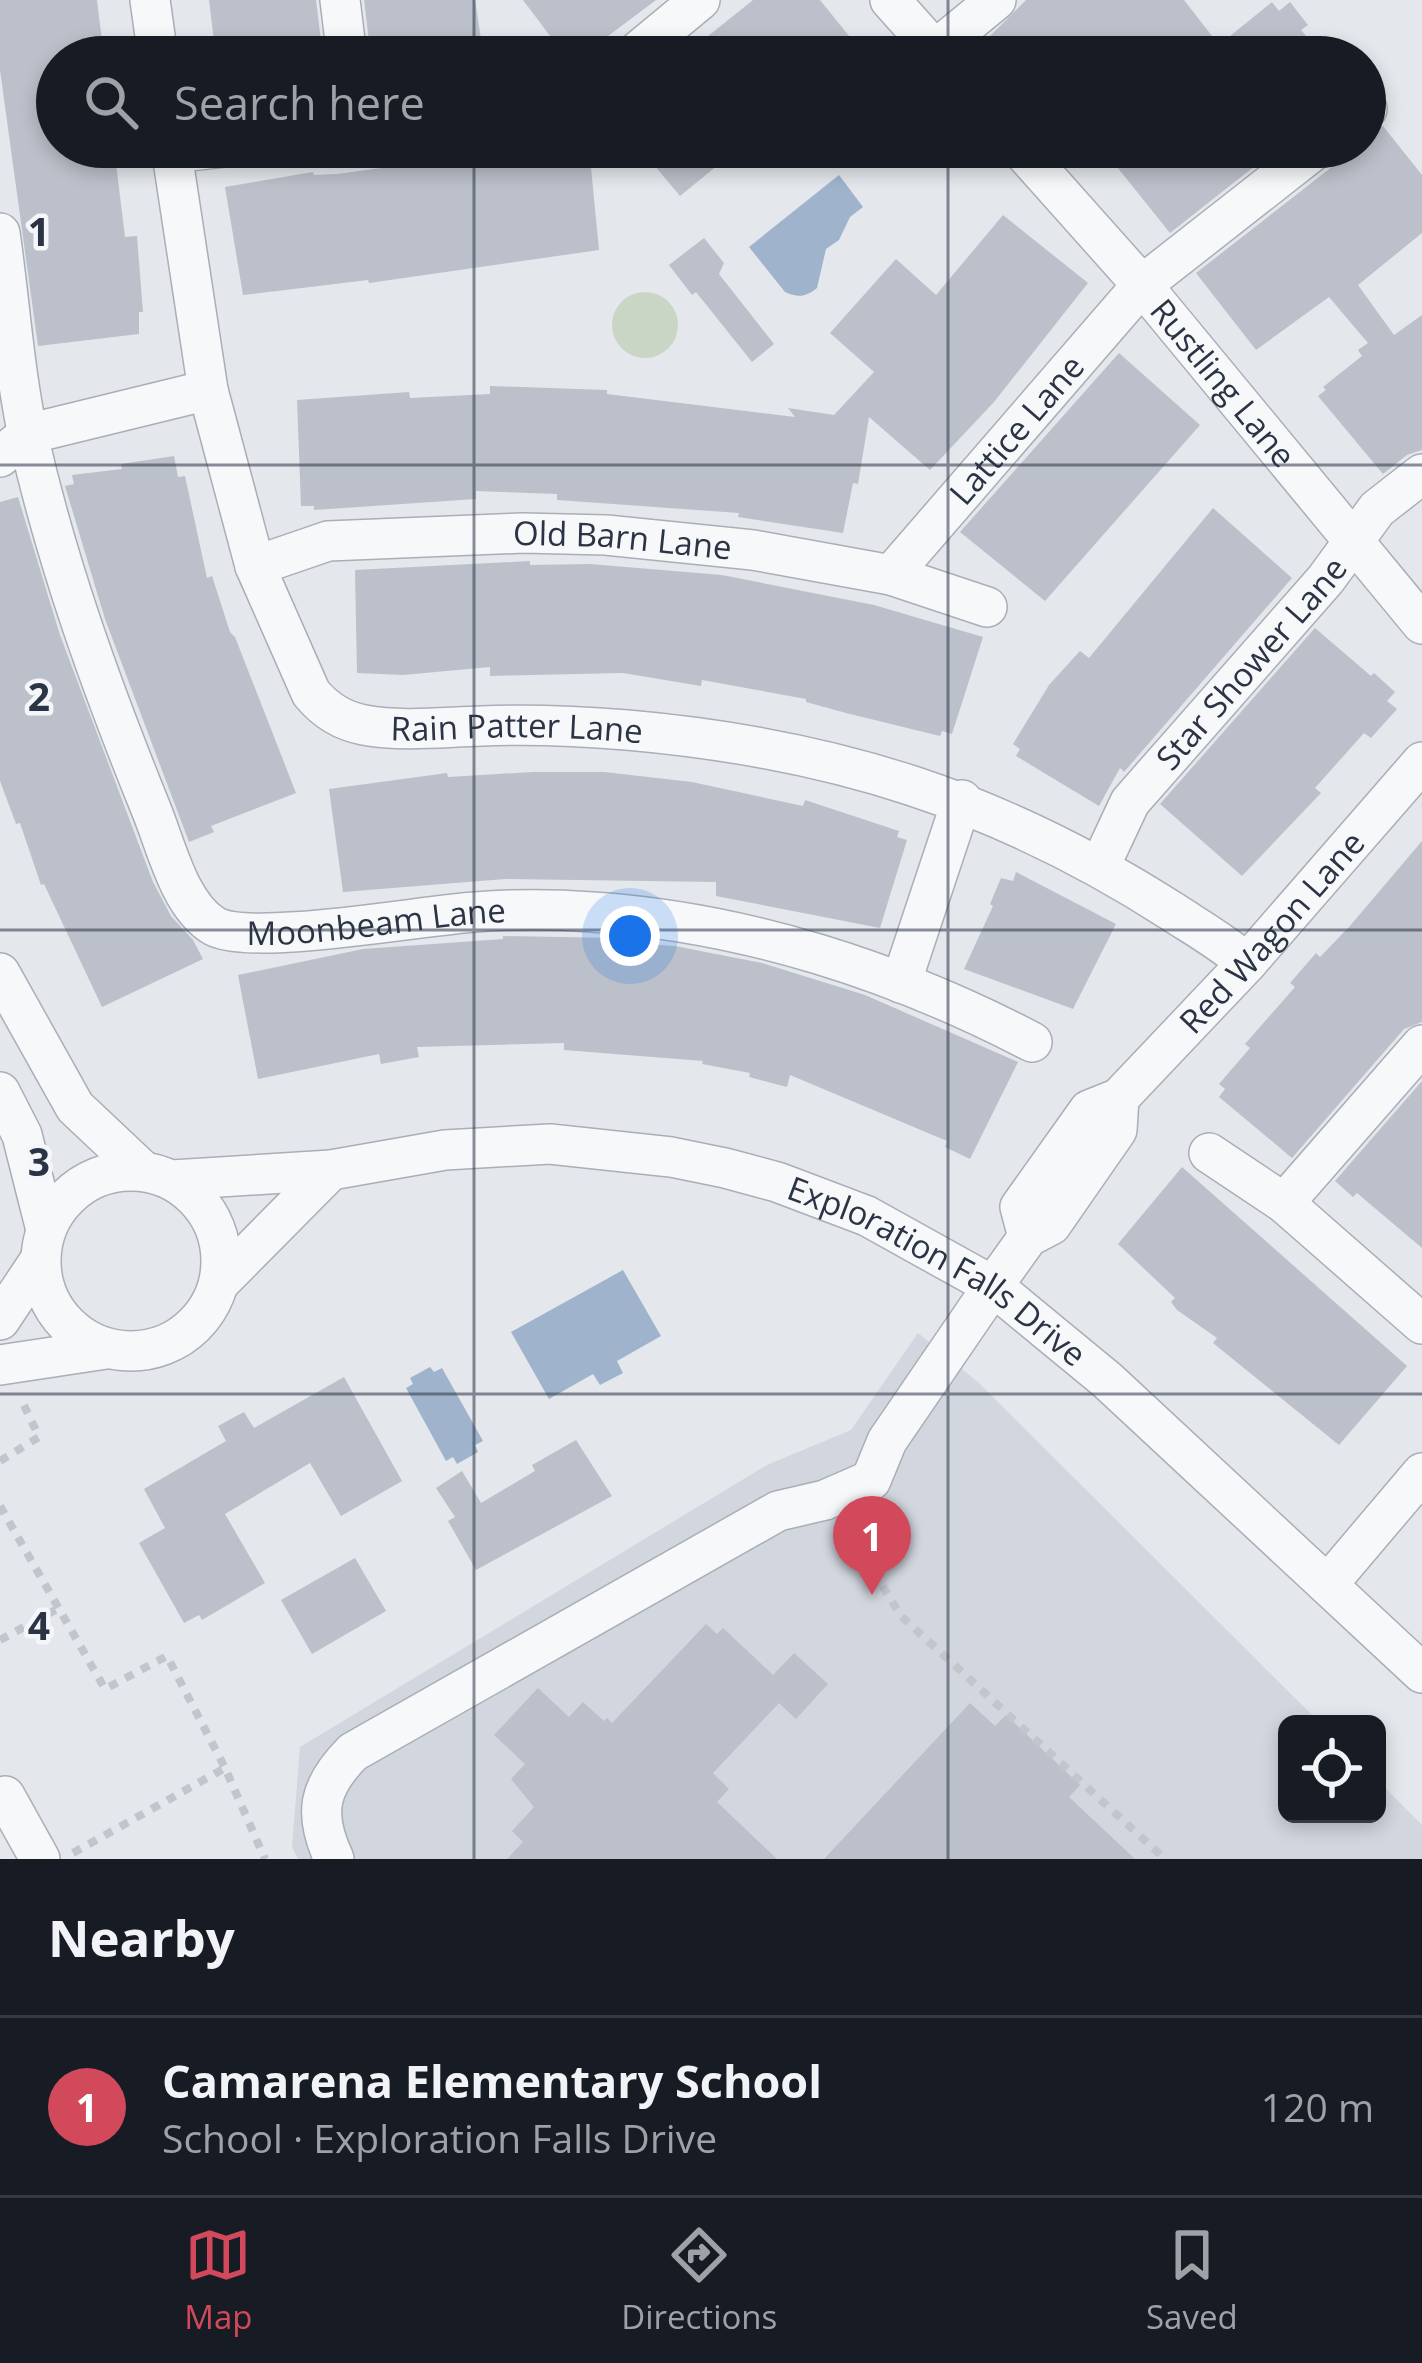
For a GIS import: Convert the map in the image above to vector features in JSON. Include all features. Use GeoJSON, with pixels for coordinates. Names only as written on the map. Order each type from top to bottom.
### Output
{"type":"FeatureCollection","features":[{"type":"Feature","properties":{"kind":"street"},"geometry":{"type":"LineString","coordinates":[[150,0],[155,36]]}},
{"type":"Feature","properties":{"kind":"street"},"geometry":{"type":"LineString","coordinates":[[340,0],[344,36]]}},
{"type":"Feature","properties":{"kind":"street"},"geometry":{"type":"LineString","coordinates":[[657,36],[700,0]]}},
{"type":"Feature","properties":{"kind":"street"},"geometry":{"type":"LineString","coordinates":[[890,0],[923,36]]}},
{"type":"Feature","properties":{"kind":"street"},"geometry":{"type":"LineString","coordinates":[[957,36],[996,0]]}},
{"type":"Feature","properties":{"kind":"street","name":"Rain Patter Lane"},"geometry":{"type":"LineString","coordinates":[[175,168],[208,390],[255,566],[311,693],[338,716],[362,725],[417,729],[556,726],[695,737],[874,773],[962,800],[1100,866],[1216,937],[1247,963]]}},
{"type":"Feature","properties":{"kind":"street","name":"Rustling Lane"},"geometry":{"type":"LineString","coordinates":[[1038,168],[1142,285],[1422,625]]}},
{"type":"Feature","properties":{"kind":"street","name":"Lattice Lane"},"geometry":{"type":"LineString","coordinates":[[891,574],[1142,285],[1291,168]]}},
{"type":"Feature","properties":{"kind":"street","name":"Moonbeam Lane"},"geometry":{"type":"LineString","coordinates":[[0,233],[9,436],[194,909],[216,927],[238,934],[476,912],[592,912],[748,932],[901,983],[1032,1042]]}},
{"type":"Feature","properties":{"kind":"street"},"geometry":{"type":"LineString","coordinates":[[9,436],[208,390]]}},
{"type":"Feature","properties":{"kind":"street","name":"Star Shower Lane"},"geometry":{"type":"LineString","coordinates":[[1100,866],[1130,802],[1326,579],[1378,509],[1422,474]]}},
{"type":"Feature","properties":{"kind":"street","name":"Old Barn Lane"},"geometry":{"type":"LineString","coordinates":[[255,566],[328,541],[523,533],[606,535],[753,550],[891,574],[987,607]]}},
{"type":"Feature","properties":{"kind":"street","name":"Red Wagon Lane"},"geometry":{"type":"LineString","coordinates":[[334,1859],[318,1814],[332,1772],[352,1752],[778,1511],[825,1500],[871,1480],[887,1441],[1028,1237],[1020,1207],[1089,1110],[1119,1098],[1247,963],[1422,762]]}},
{"type":"Feature","properties":{"kind":"street"},"geometry":{"type":"LineString","coordinates":[[901,983],[962,800]]}},
{"type":"Feature","properties":{"kind":"street"},"geometry":{"type":"LineString","coordinates":[[0,973],[75,1107],[157,1175],[197,1198],[214,1223],[222,1252],[220,1282],[209,1309],[190,1331],[150,1349],[106,1349],[9,1380]]}},
{"type":"Feature","properties":{"kind":"street"},"geometry":{"type":"LineString","coordinates":[[1284,1204],[1422,1045]]}},
{"type":"Feature","properties":{"kind":"street"},"geometry":{"type":"LineString","coordinates":[[0,1092],[22,1135],[43,1245],[44,1290],[58,1316],[80,1336],[106,1349]]}},
{"type":"Feature","properties":{"kind":"street","name":"Exploration Falls Drive"},"geometry":{"type":"LineString","coordinates":[[0,1320],[43,1245],[60,1204],[84,1184],[112,1172],[332,1170],[445,1150],[550,1144],[671,1157],[776,1182],[867,1216],[993,1286],[1107,1380],[1422,1673]]}},
{"type":"Feature","properties":{"kind":"street"},"geometry":{"type":"LineString","coordinates":[[1209,1153],[1284,1204],[1422,1324]]}},
{"type":"Feature","properties":{"kind":"street"},"geometry":{"type":"LineString","coordinates":[[220,1282],[332,1170]]}},
{"type":"Feature","properties":{"kind":"street"},"geometry":{"type":"LineString","coordinates":[[1328,1584],[1422,1473]]}},
{"type":"Feature","properties":{"kind":"street"},"geometry":{"type":"LineString","coordinates":[[5,1796],[40,1859]]}},
{"type":"Feature","properties":{"kind":"path"},"geometry":{"type":"LineString","coordinates":[[0,1461],[39,1437],[9,1380]]}},
{"type":"Feature","properties":{"kind":"path"},"geometry":{"type":"LineString","coordinates":[[0,1505],[105,1689],[167,1656],[265,1859]]}},
{"type":"Feature","properties":{"kind":"path"},"geometry":{"type":"LineString","coordinates":[[835,1524],[856,1543],[901,1616],[1165,1859]]}},
{"type":"Feature","properties":{"kind":"path"},"geometry":{"type":"LineString","coordinates":[[0,1640],[59,1608]]}},
{"type":"Feature","properties":{"kind":"path"},"geometry":{"type":"LineString","coordinates":[[63,1859],[225,1768]]}},
{"type":"Feature","properties":{"kind":"shaded area"},"geometry":{"type":"Polygon","coordinates":[[[918,1333],[979,1383],[1312,1715],[1278,1715],[1278,1823],[1386,1823],[1386,1789],[1422,1825],[1422,1859],[298,1859],[292,1847],[300,1747],[767,1465],[851,1430],[918,1333]]]}},
{"type":"Feature","properties":{"kind":"green space"},"geometry":{"type":"Polygon","coordinates":[[[645,292],[669,301],[678,325],[669,349],[645,358],[621,349],[612,325],[621,301],[645,292]]]}},
{"type":"Feature","properties":{"kind":"water"},"geometry":{"type":"Polygon","coordinates":[[[839,175],[863,207],[850,217],[839,240],[826,249],[817,288],[802,296],[785,292],[749,247],[839,175]]]}},
{"type":"Feature","properties":{"kind":"water"},"geometry":{"type":"Polygon","coordinates":[[[623,1270],[661,1336],[617,1361],[623,1373],[600,1385],[593,1374],[549,1399],[511,1332],[623,1270]]]}},
{"type":"Feature","properties":{"kind":"water"},"geometry":{"type":"Polygon","coordinates":[[[430,1367],[434,1372],[442,1368],[483,1441],[475,1445],[478,1452],[457,1464],[453,1457],[446,1461],[406,1388],[413,1384],[410,1378],[430,1367]]]}},
{"type":"Feature","properties":{"kind":"building"},"geometry":{"type":"Polygon","coordinates":[[[0,0],[97,0],[101,36],[36,36],[36,168],[117,168],[125,237],[137,236],[143,312],[139,312],[139,334],[38,346],[0,70],[0,0]]]}},
{"type":"Feature","properties":{"kind":"building"},"geometry":{"type":"Polygon","coordinates":[[[209,0],[316,0],[320,36],[213,36],[209,0]]]}},
{"type":"Feature","properties":{"kind":"building"},"geometry":{"type":"Polygon","coordinates":[[[364,0],[475,0],[481,36],[368,36],[364,0]]]}},
{"type":"Feature","properties":{"kind":"building"},"geometry":{"type":"Polygon","coordinates":[[[523,0],[656,0],[608,36],[550,36],[523,0]]]}},
{"type":"Feature","properties":{"kind":"building"},"geometry":{"type":"Polygon","coordinates":[[[753,0],[820,0],[849,36],[708,36],[753,0]]]}},
{"type":"Feature","properties":{"kind":"building"},"geometry":{"type":"Polygon","coordinates":[[[1026,0],[1184,0],[1212,36],[990,36],[1026,0]]]}},
{"type":"Feature","properties":{"kind":"building"},"geometry":{"type":"Polygon","coordinates":[[[1272,2],[1279,11],[1290,2],[1308,25],[1301,30],[1306,36],[1230,36],[1272,2]]]}},
{"type":"Feature","properties":{"kind":"building"},"geometry":{"type":"Polygon","coordinates":[[[1386,130],[1422,175],[1422,233],[1358,285],[1394,335],[1422,315],[1422,450],[1407,455],[1383,474],[1318,396],[1362,356],[1358,350],[1368,343],[1329,297],[1256,350],[1196,273],[1330,168],[1386,168],[1386,130]]]}},
{"type":"Feature","properties":{"kind":"building"},"geometry":{"type":"Polygon","coordinates":[[[381,168],[591,168],[599,250],[369,283],[243,295],[225,187],[313,172],[381,168]]]}},
{"type":"Feature","properties":{"kind":"building"},"geometry":{"type":"Polygon","coordinates":[[[657,168],[714,168],[680,196],[657,168]]]}},
{"type":"Feature","properties":{"kind":"building"},"geometry":{"type":"Polygon","coordinates":[[[1118,168],[1252,168],[1170,233],[1118,168]]]}},
{"type":"Feature","properties":{"kind":"building"},"geometry":{"type":"Polygon","coordinates":[[[1003,215],[1088,283],[994,402],[930,470],[869,417],[858,484],[853,483],[843,533],[738,517],[739,513],[557,500],[557,494],[476,491],[476,499],[314,510],[314,506],[301,506],[297,400],[409,392],[410,398],[490,394],[490,386],[607,390],[607,394],[795,417],[788,408],[834,415],[874,372],[830,333],[896,259],[936,295],[1003,215]]]}},
{"type":"Feature","properties":{"kind":"building"},"geometry":{"type":"Polygon","coordinates":[[[704,238],[724,263],[719,274],[774,344],[752,362],[669,265],[704,238]]]}},
{"type":"Feature","properties":{"kind":"building"},"geometry":{"type":"Polygon","coordinates":[[[1119,353],[1200,425],[1045,601],[960,532],[1119,353]]]}},
{"type":"Feature","properties":{"kind":"building"},"geometry":{"type":"Polygon","coordinates":[[[174,456],[178,477],[185,476],[207,578],[212,576],[296,793],[211,826],[214,832],[189,842],[105,619],[65,486],[74,484],[72,475],[174,456]]]}},
{"type":"Feature","properties":{"kind":"building"},"geometry":{"type":"Polygon","coordinates":[[[18,497],[60,635],[153,882],[203,959],[102,1007],[41,885],[0,781],[0,502],[18,497]]]}},
{"type":"Feature","properties":{"kind":"building"},"geometry":{"type":"Polygon","coordinates":[[[1213,508],[1292,578],[1124,772],[1120,768],[1099,806],[1016,756],[1020,749],[1013,744],[1049,685],[1080,651],[1089,658],[1213,508]]]}},
{"type":"Feature","properties":{"kind":"building"},"geometry":{"type":"Polygon","coordinates":[[[530,561],[530,565],[590,564],[722,575],[874,605],[983,637],[952,734],[942,731],[940,736],[806,699],[702,680],[701,686],[623,673],[490,676],[490,667],[403,675],[357,673],[355,570],[530,561]]]}},
{"type":"Feature","properties":{"kind":"building"},"geometry":{"type":"Polygon","coordinates":[[[1315,628],[1395,692],[1387,701],[1397,709],[1371,738],[1364,733],[1315,788],[1321,793],[1242,876],[1160,804],[1315,628]]]}},
{"type":"Feature","properties":{"kind":"building"},"geometry":{"type":"Polygon","coordinates":[[[604,772],[692,782],[803,806],[805,800],[899,831],[897,837],[907,840],[880,928],[716,896],[716,882],[505,879],[343,892],[329,789],[447,773],[448,777],[604,772]]]}},
{"type":"Feature","properties":{"kind":"building"},"geometry":{"type":"Polygon","coordinates":[[[1422,841],[1422,1022],[1404,1029],[1292,1158],[1219,1097],[1225,1089],[1219,1084],[1250,1048],[1245,1044],[1295,987],[1290,983],[1316,953],[1320,957],[1349,927],[1422,841]]]}},
{"type":"Feature","properties":{"kind":"building"},"geometry":{"type":"Polygon","coordinates":[[[1016,872],[1116,924],[1073,1009],[964,969],[1001,878],[1013,881],[1016,872]]]}},
{"type":"Feature","properties":{"kind":"building"},"geometry":{"type":"Polygon","coordinates":[[[503,936],[615,938],[615,942],[675,946],[762,963],[865,995],[1018,1062],[970,1159],[945,1147],[947,1141],[790,1075],[787,1087],[703,1061],[564,1050],[564,1043],[417,1047],[419,1057],[381,1064],[379,1054],[258,1079],[238,975],[363,949],[503,936]]]}},
{"type":"Feature","properties":{"kind":"building"},"geometry":{"type":"Polygon","coordinates":[[[1422,1081],[1422,1248],[1357,1193],[1353,1197],[1335,1181],[1422,1081]]]}},
{"type":"Feature","properties":{"kind":"building"},"geometry":{"type":"Polygon","coordinates":[[[1182,1167],[1407,1366],[1339,1445],[1213,1343],[1217,1338],[1177,1310],[1171,1302],[1175,1298],[1118,1244],[1182,1167]]]}},
{"type":"Feature","properties":{"kind":"building"},"geometry":{"type":"Polygon","coordinates":[[[344,1377],[402,1481],[341,1516],[310,1463],[225,1514],[265,1583],[202,1620],[199,1615],[184,1623],[139,1543],[165,1528],[144,1489],[226,1441],[218,1426],[244,1412],[254,1428],[344,1377]]]}},
{"type":"Feature","properties":{"kind":"building"},"geometry":{"type":"Polygon","coordinates":[[[576,1440],[612,1496],[476,1570],[448,1521],[455,1517],[436,1488],[462,1471],[481,1503],[576,1440]]]}},
{"type":"Feature","properties":{"kind":"building"},"geometry":{"type":"Polygon","coordinates":[[[355,1558],[386,1611],[312,1654],[281,1600],[355,1558]]]}},
{"type":"Feature","properties":{"kind":"building"},"geometry":{"type":"Polygon","coordinates":[[[706,1624],[717,1634],[723,1628],[773,1675],[794,1653],[828,1684],[796,1719],[779,1703],[713,1773],[729,1789],[717,1802],[777,1859],[507,1859],[523,1842],[512,1831],[534,1807],[511,1779],[525,1764],[494,1735],[538,1688],[569,1717],[583,1702],[612,1723],[706,1624]]]}},
{"type":"Feature","properties":{"kind":"building"},"geometry":{"type":"Polygon","coordinates":[[[970,1703],[995,1726],[1006,1715],[1080,1785],[1069,1797],[1135,1859],[824,1859],[970,1703]]]}},
{"type":"Feature","properties":{"kind":"place","name":"Camarena Elementary School"},"geometry":{"type":"Point","coordinates":[872,1595]}}]}
